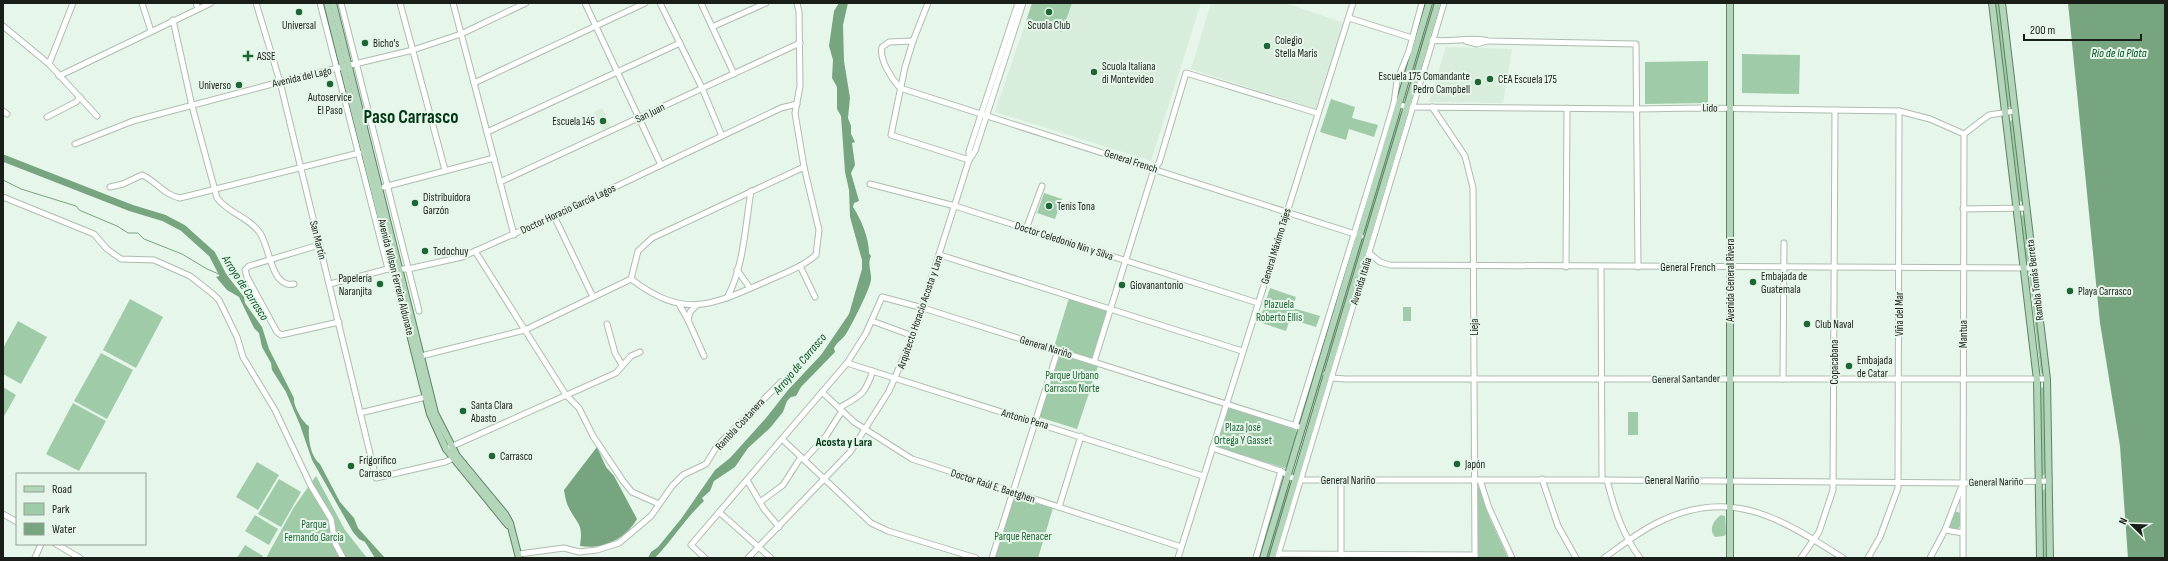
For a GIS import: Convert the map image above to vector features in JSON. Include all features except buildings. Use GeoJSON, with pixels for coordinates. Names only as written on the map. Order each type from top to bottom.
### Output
{"type":"FeatureCollection","features":[{"type":"Feature","properties":{"kind":"main road","name":"Avenida Wilson Ferreira Aldunate"},"geometry":{"type":"LineString","coordinates":[[327,3],[380,188],[426,397],[434,423],[455,457],[510,528],[519,556]]}},
{"type":"Feature","properties":{"kind":"main road","name":"Avenida Wilson Ferreira Aldunate"},"geometry":{"type":"LineString","coordinates":[[333,3],[346,67],[397,269],[437,417],[449,448]]}},
{"type":"Feature","properties":{"kind":"main road","name":"Avenida Italia"},"geometry":{"type":"LineString","coordinates":[[1263,558],[1292,463],[1299,427],[1429,3]]}},
{"type":"Feature","properties":{"kind":"main road","name":"Avenida Italia"},"geometry":{"type":"LineString","coordinates":[[1272,558],[1298,480],[1299,465],[1329,376],[1410,107],[1430,40],[1438,3]]}},
{"type":"Feature","properties":{"kind":"main road","name":"Avenida General Rivera"},"geometry":{"type":"LineString","coordinates":[[1730,3],[1730,558]]}},
{"type":"Feature","properties":{"kind":"main road","name":"Rambla Tomás Berreta"},"geometry":{"type":"LineString","coordinates":[[1992,3],[2037,380],[2040,558]]}},
{"type":"Feature","properties":{"kind":"main road","name":"Rambla Tomás Berreta"},"geometry":{"type":"LineString","coordinates":[[2002,3],[2047,379],[2050,558]]}},
{"type":"Feature","properties":{"kind":"street"},"geometry":{"type":"LineString","coordinates":[[48,64],[73,3]]}},
{"type":"Feature","properties":{"kind":"street"},"geometry":{"type":"LineString","coordinates":[[142,3],[151,31]]}},
{"type":"Feature","properties":{"kind":"street"},"geometry":{"type":"LineString","coordinates":[[196,3],[198,9]]}},
{"type":"Feature","properties":{"kind":"street"},"geometry":{"type":"LineString","coordinates":[[59,76],[211,3]]}},
{"type":"Feature","properties":{"kind":"street","name":"San Martín"},"geometry":{"type":"LineString","coordinates":[[256,3],[280,82],[376,478],[455,457]]}},
{"type":"Feature","properties":{"kind":"street","name":"Avenida Wilson Ferreira Aldunate"},"geometry":{"type":"LineString","coordinates":[[320,3],[388,269]]}},
{"type":"Feature","properties":{"kind":"street","name":"Avenida Wilson Ferreira Aldunate"},"geometry":{"type":"LineString","coordinates":[[341,3],[418,311]]}},
{"type":"Feature","properties":{"kind":"street"},"geometry":{"type":"LineString","coordinates":[[400,3],[445,170]]}},
{"type":"Feature","properties":{"kind":"street"},"geometry":{"type":"LineString","coordinates":[[453,3],[514,235]]}},
{"type":"Feature","properties":{"kind":"street","name":"Avenida del Lago"},"geometry":{"type":"LineString","coordinates":[[75,144],[127,123],[280,82],[413,50],[461,34],[526,3]]}},
{"type":"Feature","properties":{"kind":"street"},"geometry":{"type":"LineString","coordinates":[[585,3],[661,165]]}},
{"type":"Feature","properties":{"kind":"street"},"geometry":{"type":"LineString","coordinates":[[474,83],[645,3]]}},
{"type":"Feature","properties":{"kind":"street"},"geometry":{"type":"LineString","coordinates":[[660,3],[702,88],[722,136]]}},
{"type":"Feature","properties":{"kind":"street"},"geometry":{"type":"LineString","coordinates":[[701,3],[734,74]]}},
{"type":"Feature","properties":{"kind":"street"},"geometry":{"type":"LineString","coordinates":[[712,27],[766,3]]}},
{"type":"Feature","properties":{"kind":"street"},"geometry":{"type":"LineString","coordinates":[[632,279],[656,295],[679,304],[696,306],[712,304],[800,266],[816,255],[819,230],[804,167],[795,113],[800,86],[800,43],[797,3]]}},
{"type":"Feature","properties":{"kind":"street"},"geometry":{"type":"LineString","coordinates":[[928,3],[913,41],[900,88],[891,135],[969,160]]}},
{"type":"Feature","properties":{"kind":"street","name":"Arquitecto Horacio Acosta y Lara"},"geometry":{"type":"LineString","coordinates":[[748,558],[825,480],[851,451],[866,430],[896,379],[923,308],[969,160],[975,151],[984,115],[1018,3]]}},
{"type":"Feature","properties":{"kind":"street","name":"Arquitecto Horacio Acosta y Lara"},"geometry":{"type":"LineString","coordinates":[[999,67],[1023,3]]}},
{"type":"Feature","properties":{"kind":"street","name":"General Máximo Tajes"},"geometry":{"type":"LineString","coordinates":[[1178,558],[1286,210],[1353,3]]}},
{"type":"Feature","properties":{"kind":"street","name":"Avenida Italia"},"geometry":{"type":"LineString","coordinates":[[1397,104],[1397,81],[1422,3]]}},
{"type":"Feature","properties":{"kind":"street","name":"Avenida Italia"},"geometry":{"type":"LineString","coordinates":[[1430,40],[1444,3]]}},
{"type":"Feature","properties":{"kind":"street"},"geometry":{"type":"LineString","coordinates":[[1349,18],[1412,38]]}},
{"type":"Feature","properties":{"kind":"street"},"geometry":{"type":"LineString","coordinates":[[173,20],[192,106],[214,189],[222,204],[260,232],[268,249],[271,264],[279,280],[290,285],[294,284]]}},
{"type":"Feature","properties":{"kind":"street"},"geometry":{"type":"LineString","coordinates":[[3,26],[48,64],[97,116]]}},
{"type":"Feature","properties":{"kind":"street"},"geometry":{"type":"LineString","coordinates":[[1430,40],[1465,41],[1477,44],[1488,41],[1636,44],[1638,267]]}},
{"type":"Feature","properties":{"kind":"street"},"geometry":{"type":"LineString","coordinates":[[900,88],[892,77],[882,54],[882,47],[889,42],[913,41]]}},
{"type":"Feature","properties":{"kind":"street"},"geometry":{"type":"LineString","coordinates":[[487,132],[680,43]]}},
{"type":"Feature","properties":{"kind":"street","name":"San Juan"},"geometry":{"type":"LineString","coordinates":[[500,182],[800,43]]}},
{"type":"Feature","properties":{"kind":"street"},"geometry":{"type":"LineString","coordinates":[[1094,362],[1154,169],[1159,164],[1186,72],[1317,113]]}},
{"type":"Feature","properties":{"kind":"street","name":"General French"},"geometry":{"type":"LineString","coordinates":[[900,88],[1286,210],[1358,235]]}},
{"type":"Feature","properties":{"kind":"street"},"geometry":{"type":"LineString","coordinates":[[47,117],[76,102],[80,97]]}},
{"type":"Feature","properties":{"kind":"street","name":"Doctor Horacio García Lagos"},"geometry":{"type":"LineString","coordinates":[[330,284],[388,269],[408,269],[462,257],[514,235],[781,108],[797,104]]}},
{"type":"Feature","properties":{"kind":"street","name":"Lido"},"geometry":{"type":"LineString","coordinates":[[1397,104],[1410,107],[1637,110],[1835,110],[1899,112],[1930,119],[1964,134]]}},
{"type":"Feature","properties":{"kind":"street","name":"Avenida Italia"},"geometry":{"type":"LineString","coordinates":[[1278,556],[1298,480],[1329,376],[1369,253],[1410,107]]}},
{"type":"Feature","properties":{"kind":"street","name":"Lieja"},"geometry":{"type":"LineString","coordinates":[[1432,107],[1457,142],[1469,169],[1473,201],[1475,557]]}},
{"type":"Feature","properties":{"kind":"street"},"geometry":{"type":"LineString","coordinates":[[1566,267],[1567,108]]}},
{"type":"Feature","properties":{"kind":"street","name":"Copacabana"},"geometry":{"type":"LineString","coordinates":[[1801,558],[1814,540],[1828,508],[1834,481],[1835,110]]}},
{"type":"Feature","properties":{"kind":"street"},"geometry":{"type":"LineString","coordinates":[[1964,134],[1986,116],[2015,111]]}},
{"type":"Feature","properties":{"kind":"street","name":"Viña del Mar"},"geometry":{"type":"LineString","coordinates":[[1868,558],[1880,537],[1891,512],[1897,492],[1898,481],[1899,112]]}},
{"type":"Feature","properties":{"kind":"street","name":"Mantua"},"geometry":{"type":"LineString","coordinates":[[1963,558],[1964,134]]}},
{"type":"Feature","properties":{"kind":"street"},"geometry":{"type":"LineString","coordinates":[[110,187],[123,184],[142,175],[148,177],[166,192],[180,198],[300,166],[358,153]]}},
{"type":"Feature","properties":{"kind":"street"},"geometry":{"type":"LineString","coordinates":[[380,188],[494,158]]}},
{"type":"Feature","properties":{"kind":"street"},"geometry":{"type":"LineString","coordinates":[[632,279],[638,251],[652,238],[804,167]]}},
{"type":"Feature","properties":{"kind":"street","name":"Doctor Celedonio Nin y Silva"},"geometry":{"type":"LineString","coordinates":[[870,184],[955,206],[1258,303]]}},
{"type":"Feature","properties":{"kind":"street"},"geometry":{"type":"LineString","coordinates":[[1026,229],[1042,186]]}},
{"type":"Feature","properties":{"kind":"street"},"geometry":{"type":"LineString","coordinates":[[727,298],[737,270],[751,191]]}},
{"type":"Feature","properties":{"kind":"street"},"geometry":{"type":"LineString","coordinates":[[3,197],[94,234],[107,249],[121,258],[154,260],[190,276],[219,300],[237,337],[243,357],[275,410],[310,486],[331,519],[335,543],[343,558]]}},
{"type":"Feature","properties":{"kind":"street"},"geometry":{"type":"LineString","coordinates":[[1963,209],[2027,208]]}},
{"type":"Feature","properties":{"kind":"street"},"geometry":{"type":"LineString","coordinates":[[554,216],[593,297]]}},
{"type":"Feature","properties":{"kind":"street"},"geometry":{"type":"LineString","coordinates":[[1783,379],[1784,243]]}},
{"type":"Feature","properties":{"kind":"street"},"geometry":{"type":"LineString","coordinates":[[319,245],[249,266],[245,270],[247,277],[277,332],[281,335],[339,322]]}},
{"type":"Feature","properties":{"kind":"street"},"geometry":{"type":"LineString","coordinates":[[476,251],[566,395],[579,408],[593,436],[623,481],[632,492],[660,504]]}},
{"type":"Feature","properties":{"kind":"street","name":"General French"},"geometry":{"type":"LineString","coordinates":[[1369,253],[1380,262],[1390,265],[1474,267],[2034,268]]}},
{"type":"Feature","properties":{"kind":"street"},"geometry":{"type":"LineString","coordinates":[[940,255],[1242,351]]}},
{"type":"Feature","properties":{"kind":"street"},"geometry":{"type":"LineString","coordinates":[[800,266],[814,297]]}},
{"type":"Feature","properties":{"kind":"street"},"geometry":{"type":"LineString","coordinates":[[1601,267],[1601,380],[1604,480],[1628,541],[1640,558]]}},
{"type":"Feature","properties":{"kind":"street"},"geometry":{"type":"LineString","coordinates":[[737,270],[750,288]]}},
{"type":"Feature","properties":{"kind":"street"},"geometry":{"type":"LineString","coordinates":[[421,356],[525,330],[632,279]]}},
{"type":"Feature","properties":{"kind":"street","name":"General Nariño"},"geometry":{"type":"LineString","coordinates":[[872,321],[882,297],[923,308],[1058,350],[1299,427]]}},
{"type":"Feature","properties":{"kind":"street"},"geometry":{"type":"LineString","coordinates":[[679,304],[704,356]]}},
{"type":"Feature","properties":{"kind":"street"},"geometry":{"type":"LineString","coordinates":[[688,320],[690,312],[696,306]]}},
{"type":"Feature","properties":{"kind":"street"},"geometry":{"type":"LineString","coordinates":[[705,558],[691,545],[847,363],[872,321],[913,336]]}},
{"type":"Feature","properties":{"kind":"street"},"geometry":{"type":"LineString","coordinates":[[607,324],[615,353],[622,365]]}},
{"type":"Feature","properties":{"kind":"street"},"geometry":{"type":"LineString","coordinates":[[992,558],[1058,350]]}},
{"type":"Feature","properties":{"kind":"street"},"geometry":{"type":"LineString","coordinates":[[449,448],[616,373],[631,356],[640,352]]}},
{"type":"Feature","properties":{"kind":"street","name":"Antonio Pena"},"geometry":{"type":"LineString","coordinates":[[847,363],[1081,436],[1203,476]]}},
{"type":"Feature","properties":{"kind":"street"},"geometry":{"type":"LineString","coordinates":[[760,502],[783,485],[802,459],[826,436],[841,409],[862,395],[873,371]]}},
{"type":"Feature","properties":{"kind":"street","name":"General Santander"},"geometry":{"type":"LineString","coordinates":[[1329,376],[1601,380],[1731,378],[1834,380],[2047,379]]}},
{"type":"Feature","properties":{"kind":"street","name":"Rambla Costanera"},"geometry":{"type":"LineString","coordinates":[[519,556],[551,549],[564,548],[579,552],[597,550],[628,536],[651,516],[672,486],[683,475],[706,464],[717,446],[782,382]]}},
{"type":"Feature","properties":{"kind":"street","name":"Doctor Raúl E. Baetghen"},"geometry":{"type":"LineString","coordinates":[[822,392],[866,430],[912,459],[1181,547]]}},
{"type":"Feature","properties":{"kind":"street"},"geometry":{"type":"LineString","coordinates":[[360,413],[426,397]]}},
{"type":"Feature","properties":{"kind":"street"},"geometry":{"type":"LineString","coordinates":[[1059,507],[1081,436]]}},
{"type":"Feature","properties":{"kind":"street"},"geometry":{"type":"LineString","coordinates":[[782,439],[866,520],[875,526],[976,558]]}},
{"type":"Feature","properties":{"kind":"street"},"geometry":{"type":"LineString","coordinates":[[1212,448],[1281,471],[1287,476],[1298,480]]}},
{"type":"Feature","properties":{"kind":"street"},"geometry":{"type":"LineString","coordinates":[[1292,463],[1299,465]]}},
{"type":"Feature","properties":{"kind":"street"},"geometry":{"type":"LineString","coordinates":[[1256,558],[1281,471]]}},
{"type":"Feature","properties":{"kind":"street"},"geometry":{"type":"LineString","coordinates":[[1542,479],[1558,526],[1576,558]]}},
{"type":"Feature","properties":{"kind":"street","name":"General Nariño"},"geometry":{"type":"LineString","coordinates":[[1298,480],[1542,479],[1898,481],[1963,483],[2049,481]]}},
{"type":"Feature","properties":{"kind":"street"},"geometry":{"type":"LineString","coordinates":[[746,480],[771,519],[778,527]]}},
{"type":"Feature","properties":{"kind":"street"},"geometry":{"type":"LineString","coordinates":[[1341,480],[1341,557]]}},
{"type":"Feature","properties":{"kind":"street"},"geometry":{"type":"LineString","coordinates":[[1480,480],[1489,508],[1512,558]]}},
{"type":"Feature","properties":{"kind":"street"},"geometry":{"type":"LineString","coordinates":[[1930,558],[1945,530],[1963,483]]}},
{"type":"Feature","properties":{"kind":"street"},"geometry":{"type":"LineString","coordinates":[[1604,558],[1650,526],[1671,516],[1704,508],[1730,508],[1758,512],[1772,517],[1792,526],[1843,558]]}},
{"type":"Feature","properties":{"kind":"street"},"geometry":{"type":"LineString","coordinates":[[719,512],[771,558]]}},
{"type":"Feature","properties":{"kind":"street"},"geometry":{"type":"LineString","coordinates":[[3,514],[16,521]]}},
{"type":"Feature","properties":{"kind":"street"},"geometry":{"type":"LineString","coordinates":[[1945,530],[1963,534]]}},
{"type":"Feature","properties":{"kind":"street"},"geometry":{"type":"LineString","coordinates":[[35,558],[41,545]]}},
{"type":"Feature","properties":{"kind":"street"},"geometry":{"type":"LineString","coordinates":[[58,545],[80,558]]}},
{"type":"Feature","properties":{"kind":"street"},"geometry":{"type":"LineString","coordinates":[[1278,556],[1475,557]]}},
{"type":"Feature","properties":{"kind":"shaded area","name":"Scuola Italiana di Montevideo"},"geometry":{"type":"Polygon","coordinates":[[[1072,3],[1201,3],[1151,161],[995,112],[1026,21],[1062,32],[1072,3]]]}},
{"type":"Feature","properties":{"kind":"shaded area","name":"Colegio Stella Maris"},"geometry":{"type":"Polygon","coordinates":[[[1211,3],[1285,3],[1344,23],[1316,109],[1191,69],[1211,3]]]}},
{"type":"Feature","properties":{"kind":"shaded area"},"geometry":{"type":"Polygon","coordinates":[[[1446,47],[1512,49],[1503,103],[1429,102],[1446,47]]]}},
{"type":"Feature","properties":{"kind":"shaded area","name":"Escuela 145"},"geometry":{"type":"Polygon","coordinates":[[[602,108],[611,127],[603,130],[594,112],[602,108]]]}},
{"type":"Feature","properties":{"kind":"green space","name":"Scuola Club"},"geometry":{"type":"Polygon","coordinates":[[[1032,3],[1072,3],[1062,32],[1026,21],[1032,3]]]}},
{"type":"Feature","properties":{"kind":"green space"},"geometry":{"type":"Polygon","coordinates":[[[1433,3],[1436,3],[1407,99],[1405,99],[1433,3]]]}},
{"type":"Feature","properties":{"kind":"green space"},"geometry":{"type":"Polygon","coordinates":[[[1995,3],[2000,3],[2012,106],[2009,107],[2007,106],[1995,3]]]}},
{"type":"Feature","properties":{"kind":"green space"},"geometry":{"type":"Polygon","coordinates":[[[1742,54],[1800,55],[1799,94],[1742,93],[1742,54]]]}},
{"type":"Feature","properties":{"kind":"green space"},"geometry":{"type":"Polygon","coordinates":[[[1708,61],[1708,103],[1645,104],[1645,62],[1708,61]]]}},
{"type":"Feature","properties":{"kind":"green space"},"geometry":{"type":"Polygon","coordinates":[[[1331,99],[1355,107],[1352,118],[1378,125],[1374,137],[1349,129],[1346,140],[1320,132],[1331,99]]]}},
{"type":"Feature","properties":{"kind":"green space"},"geometry":{"type":"Polygon","coordinates":[[[1400,113],[1402,115],[1296,458],[1400,113]]]}},
{"type":"Feature","properties":{"kind":"green space"},"geometry":{"type":"Polygon","coordinates":[[[2011,120],[2014,120],[2023,201],[2021,202],[2019,200],[2011,120]]]}},
{"type":"Feature","properties":{"kind":"green space","name":"Tenis Tona"},"geometry":{"type":"Polygon","coordinates":[[[1044,193],[1062,199],[1055,219],[1037,213],[1044,193]]]}},
{"type":"Feature","properties":{"kind":"green space"},"geometry":{"type":"Polygon","coordinates":[[[2022,215],[2025,216],[2030,260],[2028,262],[2026,260],[2022,215]]]}},
{"type":"Feature","properties":{"kind":"green space"},"geometry":{"type":"Polygon","coordinates":[[[2029,275],[2032,276],[2044,372],[2041,374],[2029,275]]]}},
{"type":"Feature","properties":{"kind":"green space","name":"Plazuela Roberto Ellis"},"geometry":{"type":"Polygon","coordinates":[[[1270,288],[1296,297],[1293,308],[1320,316],[1316,327],[1290,319],[1286,331],[1259,322],[1270,288]]]}},
{"type":"Feature","properties":{"kind":"green space"},"geometry":{"type":"Polygon","coordinates":[[[1069,298],[1106,311],[1107,314],[1092,358],[1087,358],[1054,347],[1069,298]]]}},
{"type":"Feature","properties":{"kind":"green space"},"geometry":{"type":"Polygon","coordinates":[[[130,299],[163,317],[136,368],[103,350],[130,299]]]}},
{"type":"Feature","properties":{"kind":"green space"},"geometry":{"type":"Polygon","coordinates":[[[1403,307],[1411,307],[1411,321],[1403,321],[1403,307]]]}},
{"type":"Feature","properties":{"kind":"green space"},"geometry":{"type":"Polygon","coordinates":[[[18,321],[47,337],[21,384],[3,374],[3,348],[18,321]]]}},
{"type":"Feature","properties":{"kind":"green space"},"geometry":{"type":"Polygon","coordinates":[[[101,353],[133,370],[107,419],[74,401],[101,353]]]}},
{"type":"Feature","properties":{"kind":"green space","name":"Parque Urbano Carrasco Norte"},"geometry":{"type":"Polygon","coordinates":[[[1063,355],[1098,366],[1077,429],[1039,417],[1058,356],[1063,355]]]}},
{"type":"Feature","properties":{"kind":"green space"},"geometry":{"type":"Polygon","coordinates":[[[3,387],[16,395],[3,418],[3,387]]]}},
{"type":"Feature","properties":{"kind":"green space"},"geometry":{"type":"Polygon","coordinates":[[[2042,387],[2045,389],[2045,473],[2043,476],[2041,474],[2040,389],[2042,387]]]}},
{"type":"Feature","properties":{"kind":"green space"},"geometry":{"type":"Polygon","coordinates":[[[73,403],[106,421],[79,471],[46,454],[73,403]]]}},
{"type":"Feature","properties":{"kind":"green space","name":"Plaza José Ortega Y Gasset"},"geometry":{"type":"Polygon","coordinates":[[[1230,408],[1295,429],[1298,434],[1287,467],[1284,468],[1217,447],[1227,410],[1230,408]]]}},
{"type":"Feature","properties":{"kind":"green space"},"geometry":{"type":"Polygon","coordinates":[[[1628,412],[1638,412],[1638,435],[1628,435],[1628,412]]]}},
{"type":"Feature","properties":{"kind":"green space"},"geometry":{"type":"Polygon","coordinates":[[[257,462],[279,475],[258,510],[236,497],[257,462]]]}},
{"type":"Feature","properties":{"kind":"green space","name":"Parque Fernando Garcia"},"geometry":{"type":"Polygon","coordinates":[[[316,476],[345,530],[367,558],[266,558],[294,507],[316,476]]]}},
{"type":"Feature","properties":{"kind":"green space"},"geometry":{"type":"Polygon","coordinates":[[[279,479],[301,492],[281,527],[258,514],[279,479]]]}},
{"type":"Feature","properties":{"kind":"green space"},"geometry":{"type":"Polygon","coordinates":[[[1288,482],[1291,482],[1291,485],[1269,558],[1265,558],[1288,482]]]}},
{"type":"Feature","properties":{"kind":"green space"},"geometry":{"type":"Polygon","coordinates":[[[1477,486],[1481,490],[1490,519],[1508,558],[1475,558],[1477,486]]]}},
{"type":"Feature","properties":{"kind":"green space"},"geometry":{"type":"Polygon","coordinates":[[[2045,489],[2046,558],[2042,558],[2042,491],[2045,489]]]}},
{"type":"Feature","properties":{"kind":"green space","name":"Parque Renacer"},"geometry":{"type":"Polygon","coordinates":[[[1014,497],[1053,508],[1038,558],[994,558],[1014,497]]]}},
{"type":"Feature","properties":{"kind":"green space"},"geometry":{"type":"Polygon","coordinates":[[[1955,511],[1960,513],[1960,526],[1957,530],[1949,527],[1955,511]]]}},
{"type":"Feature","properties":{"kind":"green space"},"geometry":{"type":"Polygon","coordinates":[[[255,515],[278,529],[269,545],[245,531],[255,515]]]}},
{"type":"Feature","properties":{"kind":"green space"},"geometry":{"type":"Polygon","coordinates":[[[1721,515],[1725,516],[1726,534],[1724,536],[1715,537],[1712,528],[1716,519],[1721,515]]]}},
{"type":"Feature","properties":{"kind":"green space"},"geometry":{"type":"Polygon","coordinates":[[[245,545],[263,556],[262,558],[237,558],[245,545]]]}},
{"type":"Feature","properties":{"kind":"water"},"geometry":{"type":"Polygon","coordinates":[[[839,3],[848,3],[843,25],[844,61],[850,98],[848,118],[851,126],[851,134],[855,142],[852,143],[855,165],[851,173],[859,201],[854,203],[853,207],[859,217],[868,241],[869,253],[871,256],[869,262],[871,277],[870,285],[845,336],[834,348],[835,352],[801,387],[796,396],[791,397],[787,401],[783,412],[770,428],[748,448],[735,467],[714,481],[710,491],[702,498],[704,501],[668,544],[655,558],[648,558],[651,552],[658,547],[681,519],[715,470],[730,458],[766,418],[788,390],[821,355],[849,314],[862,269],[862,260],[850,217],[849,190],[845,172],[841,116],[837,109],[837,87],[832,78],[833,60],[829,46],[834,11],[839,3]]]}},
{"type":"Feature","properties":{"kind":"water","name":"Río de la Plata"},"geometry":{"type":"Polygon","coordinates":[[[2068,3],[2165,3],[2165,558],[2128,558],[2120,446],[2100,323],[2068,3]]]}},
{"type":"Feature","properties":{"kind":"water"},"geometry":{"type":"Polygon","coordinates":[[[226,274],[244,297],[245,303],[262,327],[269,349],[294,398],[296,409],[309,426],[309,441],[314,456],[320,464],[340,502],[354,518],[358,528],[385,558],[375,558],[365,542],[359,539],[353,532],[312,460],[300,425],[286,392],[272,370],[271,363],[262,347],[259,333],[254,328],[239,297],[227,290],[216,277],[226,274]]]}},
{"type":"Feature","properties":{"kind":"water"},"geometry":{"type":"Polygon","coordinates":[[[597,447],[606,467],[614,476],[637,519],[626,532],[613,542],[589,547],[580,546],[581,533],[578,522],[568,506],[564,490],[597,447]]]}},
{"type":"Feature","properties":{"kind":"waterway","name":"Arroyo de Carrasco"},"geometry":{"type":"LineString","coordinates":[[3,158],[131,208],[164,218],[183,228],[212,254],[227,283]]}},
{"type":"Feature","properties":{"kind":"waterway"},"geometry":{"type":"LineString","coordinates":[[3,180],[21,189],[76,206],[79,210],[117,226],[128,233],[138,233],[144,239],[182,254],[207,269],[221,275]]}},
{"type":"Feature","properties":{"kind":"place","name":"Universal"},"geometry":{"type":"Point","coordinates":[299,12]}},
{"type":"Feature","properties":{"kind":"place","name":"Scuola Club"},"geometry":{"type":"Point","coordinates":[1049,12]}},
{"type":"Feature","properties":{"kind":"place","name":"Bicho's"},"geometry":{"type":"Point","coordinates":[365,43]}},
{"type":"Feature","properties":{"kind":"place","name":"Colegio Stella Maris"},"geometry":{"type":"Point","coordinates":[1267,46]}},
{"type":"Feature","properties":{"kind":"place","name":"ASSE"},"geometry":{"type":"Point","coordinates":[248,56]}},
{"type":"Feature","properties":{"kind":"place","name":"Scuola Italiana di Montevideo"},"geometry":{"type":"Point","coordinates":[1094,72]}},
{"type":"Feature","properties":{"kind":"place","name":"CEA Escuela 175"},"geometry":{"type":"Point","coordinates":[1490,79]}},
{"type":"Feature","properties":{"kind":"place","name":"Escuela 175 Comandante Pedro Campbell"},"geometry":{"type":"Point","coordinates":[1478,82]}},
{"type":"Feature","properties":{"kind":"place","name":"Autoservice El Paso"},"geometry":{"type":"Point","coordinates":[330,84]}},
{"type":"Feature","properties":{"kind":"place","name":"Universo"},"geometry":{"type":"Point","coordinates":[239,85]}},
{"type":"Feature","properties":{"kind":"place","name":"Escuela 145"},"geometry":{"type":"Point","coordinates":[603,121]}},
{"type":"Feature","properties":{"kind":"place","name":"Distribuidora Garzón"},"geometry":{"type":"Point","coordinates":[415,203]}},
{"type":"Feature","properties":{"kind":"place","name":"Tenis Tona"},"geometry":{"type":"Point","coordinates":[1049,206]}},
{"type":"Feature","properties":{"kind":"place","name":"Todochuy"},"geometry":{"type":"Point","coordinates":[425,251]}},
{"type":"Feature","properties":{"kind":"place","name":"Embajada de Guatemala"},"geometry":{"type":"Point","coordinates":[1753,282]}},
{"type":"Feature","properties":{"kind":"place","name":"Papelería Naranjita"},"geometry":{"type":"Point","coordinates":[380,284]}},
{"type":"Feature","properties":{"kind":"place","name":"Giovanantonio"},"geometry":{"type":"Point","coordinates":[1122,285]}},
{"type":"Feature","properties":{"kind":"place","name":"Playa Carrasco"},"geometry":{"type":"Point","coordinates":[2070,291]}},
{"type":"Feature","properties":{"kind":"place","name":"Club Naval"},"geometry":{"type":"Point","coordinates":[1807,324]}},
{"type":"Feature","properties":{"kind":"place","name":"Embajada de Catar"},"geometry":{"type":"Point","coordinates":[1849,366]}},
{"type":"Feature","properties":{"kind":"place","name":"Santa Clara Abasto"},"geometry":{"type":"Point","coordinates":[463,411]}},
{"type":"Feature","properties":{"kind":"place","name":"Carrasco"},"geometry":{"type":"Point","coordinates":[492,456]}},
{"type":"Feature","properties":{"kind":"place","name":"Japón"},"geometry":{"type":"Point","coordinates":[1457,464]}},
{"type":"Feature","properties":{"kind":"place","name":"Frigorífico Carrasco"},"geometry":{"type":"Point","coordinates":[351,466]}},
{"type":"Feature","properties":{"kind":"district","name":"Paso Carrasco"},"geometry":{"type":"Point","coordinates":[411,117]}},
{"type":"Feature","properties":{"kind":"district","name":"Acosta y Lara"},"geometry":{"type":"Point","coordinates":[844,442]}}]}
